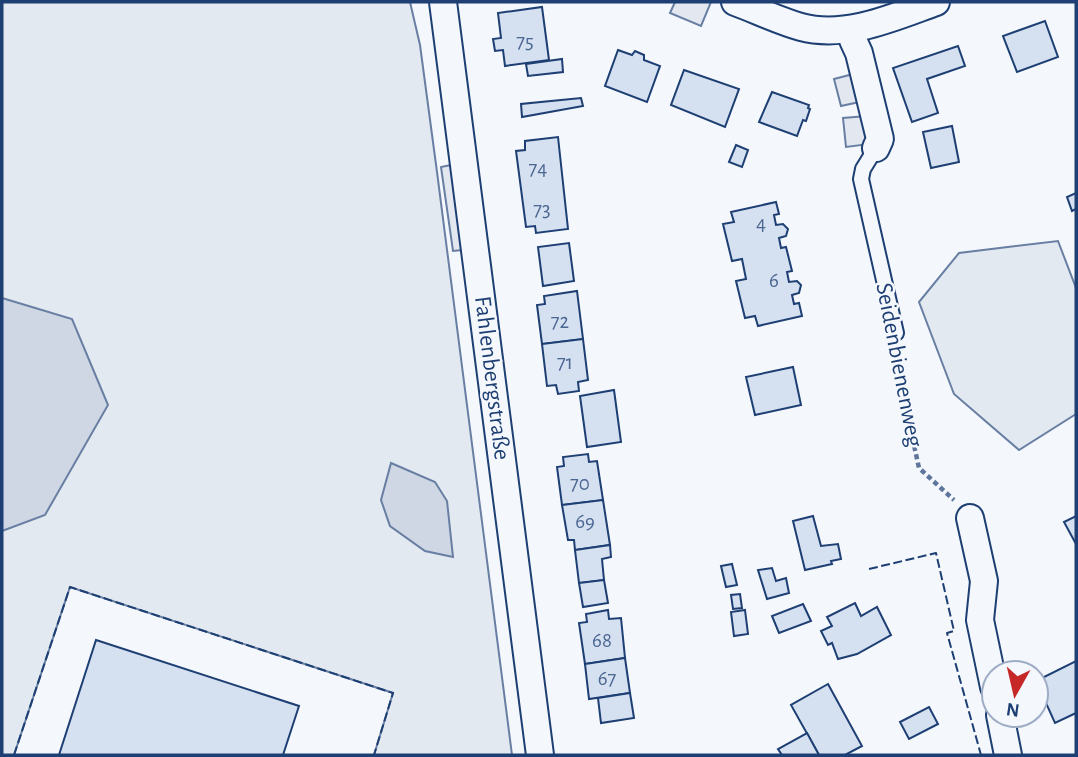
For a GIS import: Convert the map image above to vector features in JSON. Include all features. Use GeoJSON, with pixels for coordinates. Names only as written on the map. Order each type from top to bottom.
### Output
{"type":"FeatureCollection","features":[{"type":"Feature","properties":{"kind":"street","name":"Fahlenbergstraße"},"geometry":{"type":"LineString","coordinates":[[443,2],[540,755]]}},
{"type":"Feature","properties":{"kind":"street"},"geometry":{"type":"LineString","coordinates":[[735,2],[801,27],[822,30],[853,29],[936,2]]}},
{"type":"Feature","properties":{"kind":"street","name":"Seidenbienenweg"},"geometry":{"type":"LineString","coordinates":[[853,29],[853,40],[859,53],[880,139],[876,148]]}},
{"type":"Feature","properties":{"kind":"street"},"geometry":{"type":"LineString","coordinates":[[970,518],[984,581],[980,620],[988,659]]}},
{"type":"Feature","properties":{"kind":"street"},"geometry":{"type":"LineString","coordinates":[[1003,729],[1009,755]]}},
{"type":"Feature","properties":{"kind":"lane","name":"Seidenbienenweg"},"geometry":{"type":"LineString","coordinates":[[876,148],[863,169],[861,179],[895,333]]}},
{"type":"Feature","properties":{"kind":"path","name":"Seidenbienenweg"},"geometry":{"type":"LineString","coordinates":[[895,333],[905,404],[919,468],[970,518]]}},
{"type":"Feature","properties":{"kind":"shaded area"},"geometry":{"type":"Polygon","coordinates":[[[2,2],[410,2],[420,45],[512,755],[374,755],[393,693],[70,587],[14,755],[2,755],[2,2]]]}},
{"type":"Feature","properties":{"kind":"shaded area"},"geometry":{"type":"Polygon","coordinates":[[[675,2],[711,2],[701,26],[670,13],[675,2]]]}},
{"type":"Feature","properties":{"kind":"shaded area"},"geometry":{"type":"Polygon","coordinates":[[[857,73],[864,101],[841,106],[834,79],[857,73]]]}},
{"type":"Feature","properties":{"kind":"shaded area"},"geometry":{"type":"Polygon","coordinates":[[[867,116],[870,144],[846,147],[843,118],[867,116]]]}},
{"type":"Feature","properties":{"kind":"shaded area"},"geometry":{"type":"Polygon","coordinates":[[[451,165],[462,250],[453,251],[441,167],[451,165]]]}},
{"type":"Feature","properties":{"kind":"shaded area"},"geometry":{"type":"Polygon","coordinates":[[[1058,241],[1076,288],[1076,414],[1019,450],[954,394],[919,302],[959,253],[1058,241]]]}},
{"type":"Feature","properties":{"kind":"shaded area"},"geometry":{"type":"Polygon","coordinates":[[[2,298],[72,319],[108,405],[45,515],[2,531],[2,298]]]}},
{"type":"Feature","properties":{"kind":"shaded area"},"geometry":{"type":"Polygon","coordinates":[[[391,463],[435,482],[447,501],[453,557],[425,551],[390,526],[381,500],[391,463]]]}},
{"type":"Feature","properties":{"kind":"building"},"geometry":{"type":"Polygon","coordinates":[[[542,7],[549,60],[505,66],[503,50],[495,51],[493,39],[501,38],[498,13],[542,7]]]}},
{"type":"Feature","properties":{"kind":"building"},"geometry":{"type":"Polygon","coordinates":[[[1045,21],[1058,57],[1017,72],[1003,36],[1045,21]]]}},
{"type":"Feature","properties":{"kind":"building"},"geometry":{"type":"Polygon","coordinates":[[[958,46],[965,66],[927,79],[938,113],[912,122],[893,68],[958,46]]]}},
{"type":"Feature","properties":{"kind":"building"},"geometry":{"type":"Polygon","coordinates":[[[618,50],[632,55],[635,51],[644,55],[644,60],[660,66],[647,102],[605,86],[618,50]]]}},
{"type":"Feature","properties":{"kind":"building"},"geometry":{"type":"Polygon","coordinates":[[[562,59],[563,72],[528,76],[526,64],[562,59]]]}},
{"type":"Feature","properties":{"kind":"building"},"geometry":{"type":"Polygon","coordinates":[[[684,70],[739,89],[725,127],[671,105],[684,70]]]}},
{"type":"Feature","properties":{"kind":"building"},"geometry":{"type":"Polygon","coordinates":[[[772,92],[809,105],[806,121],[803,120],[797,136],[759,122],[772,92]]]}},
{"type":"Feature","properties":{"kind":"building"},"geometry":{"type":"Polygon","coordinates":[[[581,98],[583,106],[522,117],[521,104],[581,98]]]}},
{"type":"Feature","properties":{"kind":"building"},"geometry":{"type":"Polygon","coordinates":[[[952,126],[959,162],[931,168],[923,132],[952,126]]]}},
{"type":"Feature","properties":{"kind":"building"},"geometry":{"type":"Polygon","coordinates":[[[558,137],[568,229],[536,233],[535,226],[526,227],[516,151],[525,150],[525,141],[558,137]]]}},
{"type":"Feature","properties":{"kind":"building"},"geometry":{"type":"Polygon","coordinates":[[[736,145],[748,150],[742,167],[729,162],[736,145]]]}},
{"type":"Feature","properties":{"kind":"building"},"geometry":{"type":"Polygon","coordinates":[[[1076,193],[1076,209],[1072,211],[1067,197],[1076,193]]]}},
{"type":"Feature","properties":{"kind":"building"},"geometry":{"type":"Polygon","coordinates":[[[776,202],[779,214],[774,215],[776,225],[783,224],[788,229],[786,236],[779,238],[781,248],[786,247],[792,271],[787,272],[789,282],[797,281],[801,285],[799,293],[792,295],[794,304],[799,303],[802,316],[758,326],[755,316],[745,318],[736,281],[746,279],[742,259],[732,261],[723,224],[734,222],[731,212],[776,202]]]}},
{"type":"Feature","properties":{"kind":"building"},"geometry":{"type":"Polygon","coordinates":[[[569,243],[574,281],[543,286],[538,247],[569,243]]]}},
{"type":"Feature","properties":{"kind":"building"},"geometry":{"type":"Polygon","coordinates":[[[577,291],[583,339],[542,344],[537,305],[545,304],[544,296],[577,291]]]}},
{"type":"Feature","properties":{"kind":"building"},"geometry":{"type":"Polygon","coordinates":[[[583,339],[588,380],[578,382],[579,391],[558,394],[556,385],[547,386],[542,344],[583,339]]]}},
{"type":"Feature","properties":{"kind":"building"},"geometry":{"type":"Polygon","coordinates":[[[793,367],[801,405],[755,415],[746,377],[793,367]]]}},
{"type":"Feature","properties":{"kind":"building"},"geometry":{"type":"Polygon","coordinates":[[[614,390],[621,442],[587,447],[580,396],[614,390]]]}},
{"type":"Feature","properties":{"kind":"building"},"geometry":{"type":"Polygon","coordinates":[[[588,454],[589,462],[597,461],[603,500],[562,505],[557,467],[564,466],[563,457],[588,454]]]}},
{"type":"Feature","properties":{"kind":"building"},"geometry":{"type":"Polygon","coordinates":[[[603,500],[610,545],[575,550],[574,540],[568,540],[562,505],[603,500]]]}},
{"type":"Feature","properties":{"kind":"building"},"geometry":{"type":"Polygon","coordinates":[[[813,516],[821,546],[838,544],[841,559],[831,561],[832,564],[805,570],[793,521],[813,516]]]}},
{"type":"Feature","properties":{"kind":"building"},"geometry":{"type":"Polygon","coordinates":[[[1076,516],[1076,544],[1064,522],[1076,516]]]}},
{"type":"Feature","properties":{"kind":"building"},"geometry":{"type":"Polygon","coordinates":[[[610,545],[611,557],[602,559],[604,580],[579,583],[575,550],[610,545]]]}},
{"type":"Feature","properties":{"kind":"building"},"geometry":{"type":"Polygon","coordinates":[[[732,564],[737,585],[726,587],[721,566],[732,564]]]}},
{"type":"Feature","properties":{"kind":"building"},"geometry":{"type":"Polygon","coordinates":[[[772,568],[776,581],[786,578],[789,593],[767,599],[758,570],[772,568]]]}},
{"type":"Feature","properties":{"kind":"building"},"geometry":{"type":"Polygon","coordinates":[[[604,580],[608,603],[583,607],[579,583],[604,580]]]}},
{"type":"Feature","properties":{"kind":"building"},"geometry":{"type":"Polygon","coordinates":[[[740,594],[742,608],[733,609],[731,595],[740,594]]]}},
{"type":"Feature","properties":{"kind":"building"},"geometry":{"type":"Polygon","coordinates":[[[855,603],[861,616],[877,607],[891,635],[857,654],[838,659],[832,643],[828,645],[821,631],[832,626],[827,617],[855,603]]]}},
{"type":"Feature","properties":{"kind":"building"},"geometry":{"type":"Polygon","coordinates":[[[803,604],[811,621],[779,633],[772,616],[803,604]]]}},
{"type":"Feature","properties":{"kind":"building"},"geometry":{"type":"Polygon","coordinates":[[[608,610],[609,619],[621,618],[625,658],[585,664],[579,623],[587,622],[586,614],[608,610]]]}},
{"type":"Feature","properties":{"kind":"building"},"geometry":{"type":"Polygon","coordinates":[[[745,610],[748,634],[734,636],[731,612],[745,610]]]}},
{"type":"Feature","properties":{"kind":"building"},"geometry":{"type":"Polygon","coordinates":[[[96,640],[299,706],[283,755],[59,755],[96,640]]]}},
{"type":"Feature","properties":{"kind":"building"},"geometry":{"type":"Polygon","coordinates":[[[625,658],[630,693],[589,699],[585,664],[625,658]]]}},
{"type":"Feature","properties":{"kind":"building"},"geometry":{"type":"Polygon","coordinates":[[[1076,661],[1076,713],[1055,723],[1050,712],[1050,674],[1076,661]]]}},
{"type":"Feature","properties":{"kind":"building"},"geometry":{"type":"Polygon","coordinates":[[[828,684],[862,746],[845,755],[819,755],[791,705],[828,684]]]}},
{"type":"Feature","properties":{"kind":"building"},"geometry":{"type":"Polygon","coordinates":[[[630,693],[634,718],[601,723],[598,698],[630,693]]]}},
{"type":"Feature","properties":{"kind":"building"},"geometry":{"type":"Polygon","coordinates":[[[929,707],[938,724],[909,739],[900,722],[929,707]]]}},
{"type":"Feature","properties":{"kind":"building"},"geometry":{"type":"Polygon","coordinates":[[[807,733],[819,755],[782,755],[778,749],[807,733]]]}},
{"type":"Feature","properties":{"kind":"fence"},"geometry":{"type":"LineString","coordinates":[[869,569],[936,553],[954,631],[947,633],[981,755]]}},
{"type":"Feature","properties":{"kind":"fence"},"geometry":{"type":"LineString","coordinates":[[14,755],[70,587],[393,693],[374,755]]}}]}
